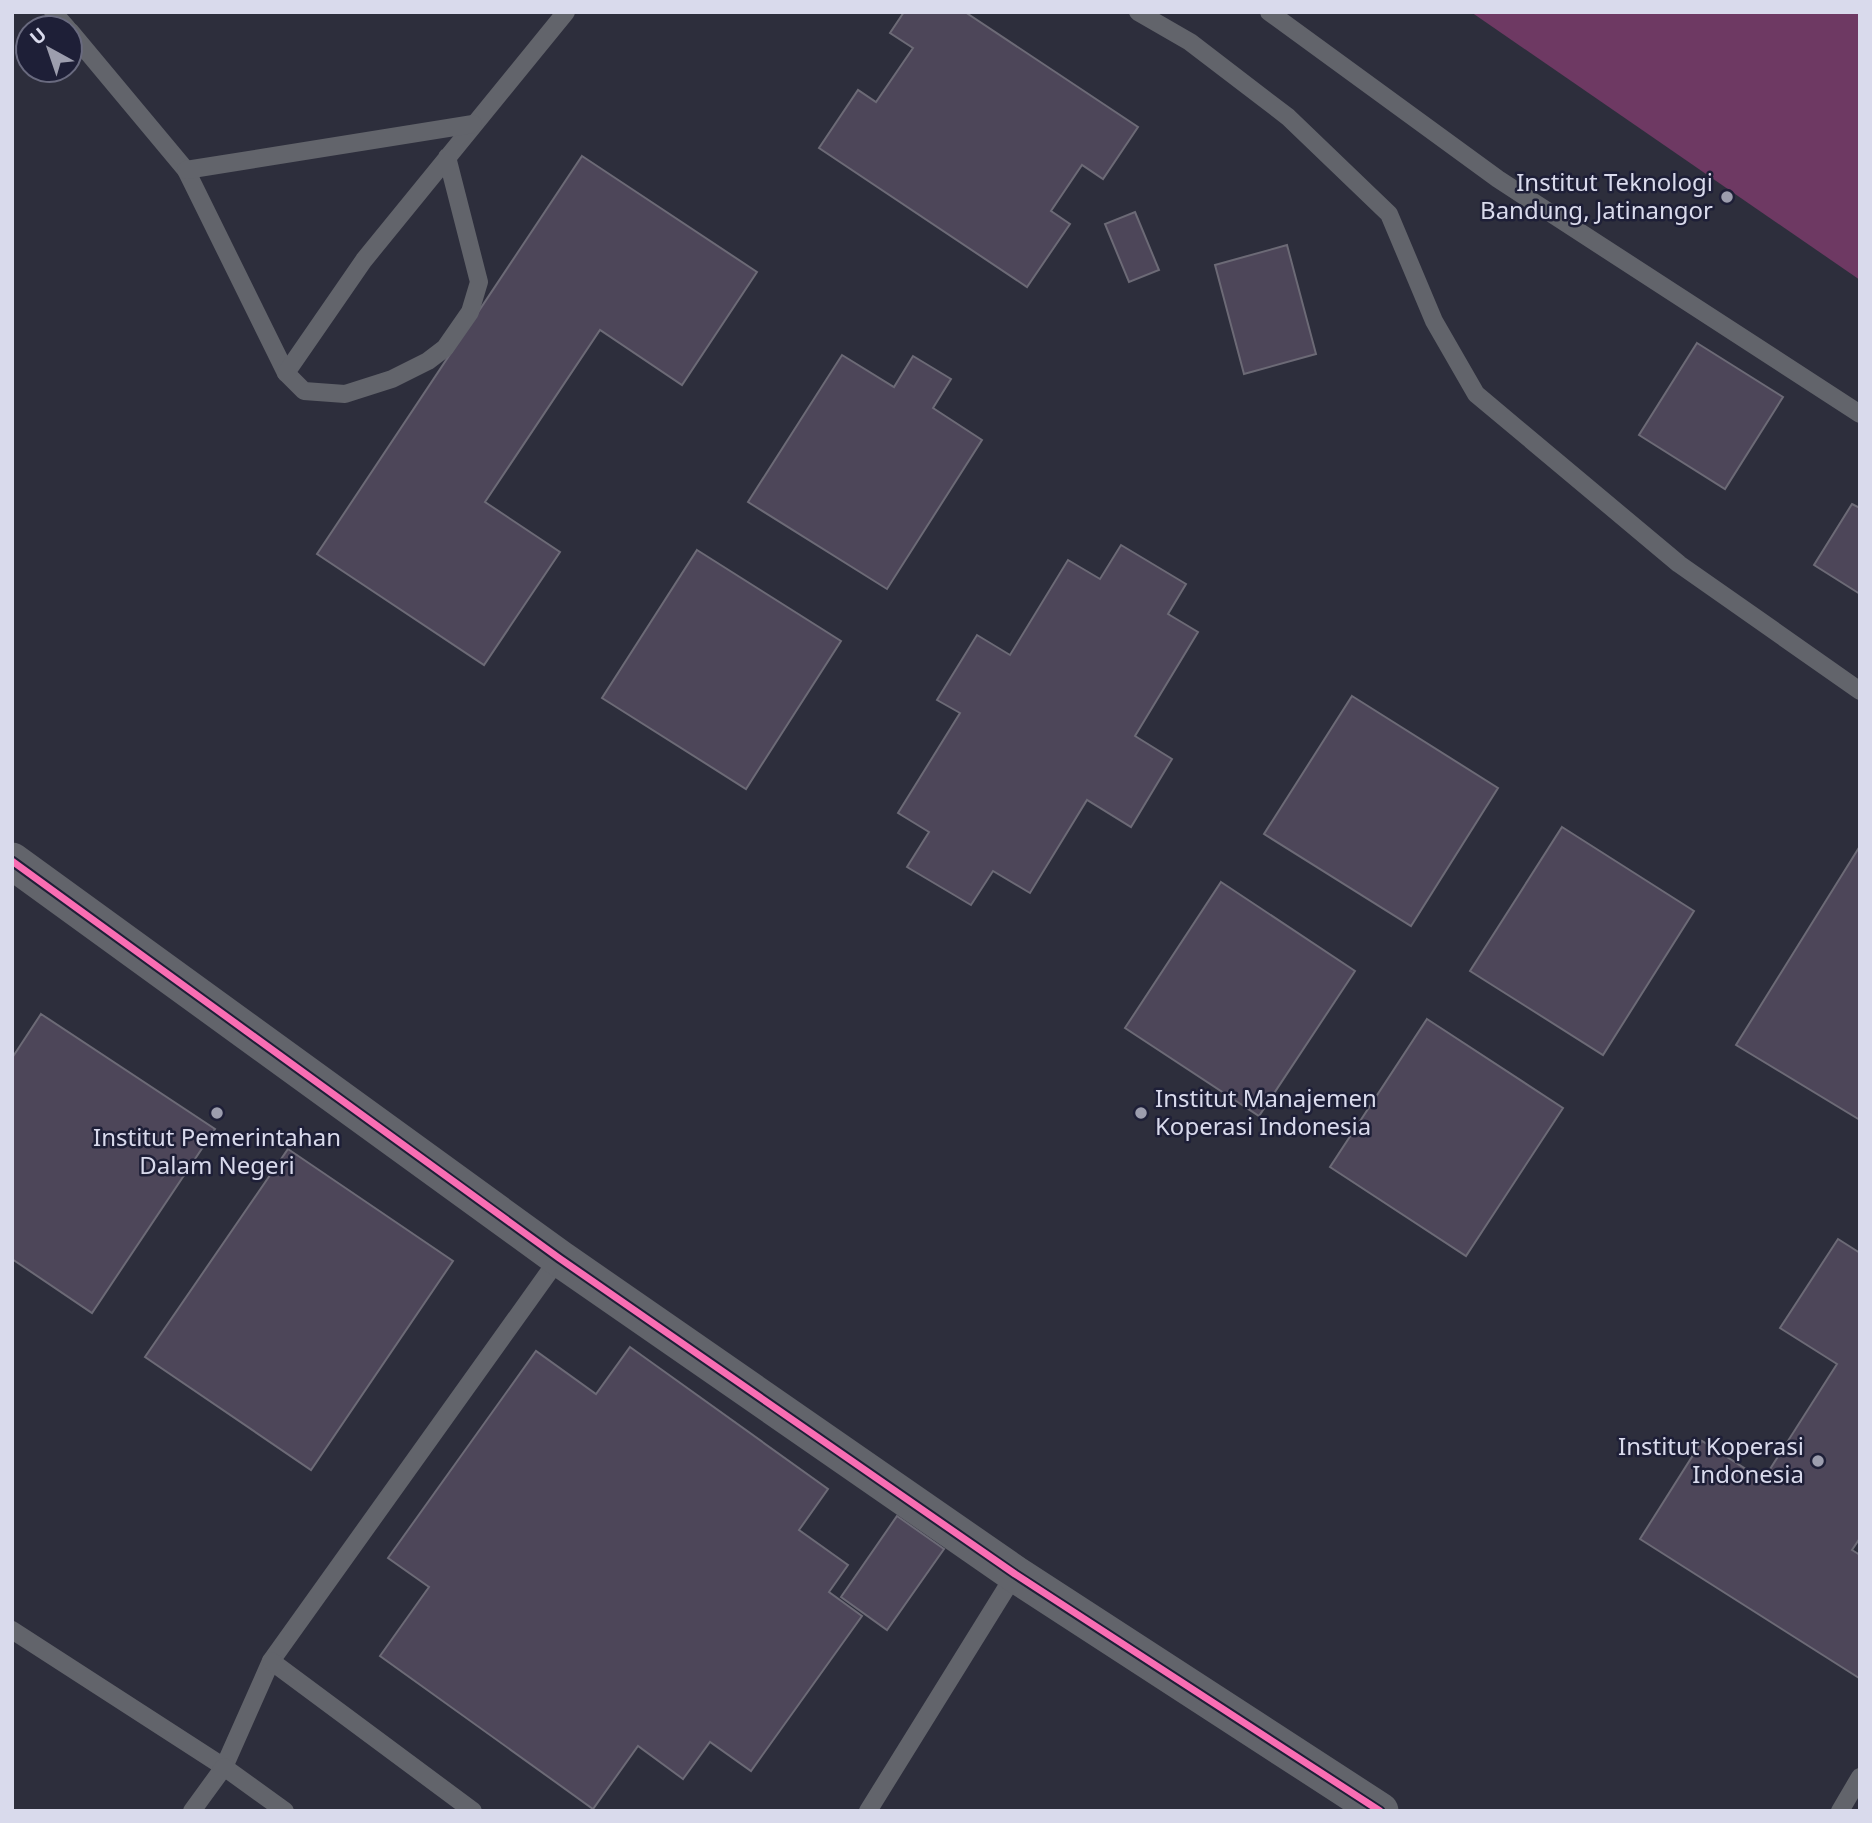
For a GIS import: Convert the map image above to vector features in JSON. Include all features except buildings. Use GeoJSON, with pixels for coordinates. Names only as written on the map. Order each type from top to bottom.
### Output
{"type":"FeatureCollection","features":[{"type":"Feature","properties":{"kind":"street"},"geometry":{"type":"LineString","coordinates":[[12,861],[559,1258],[1015,1574],[1380,1811]]}},
{"type":"Feature","properties":{"kind":"lane"},"geometry":{"type":"LineString","coordinates":[[286,373],[364,260],[566,12]]}},
{"type":"Feature","properties":{"kind":"lane"},"geometry":{"type":"LineString","coordinates":[[1138,12],[1191,42],[1289,117],[1389,214],[1434,321],[1476,394],[1679,564],[1860,691]]}},
{"type":"Feature","properties":{"kind":"lane"},"geometry":{"type":"LineString","coordinates":[[1269,12],[1498,179],[1860,414]]}},
{"type":"Feature","properties":{"kind":"lane"},"geometry":{"type":"LineString","coordinates":[[84,48],[186,170],[286,373],[304,391],[345,394],[391,379],[428,361],[445,348],[470,312],[480,282],[447,157]]}},
{"type":"Feature","properties":{"kind":"lane"},"geometry":{"type":"LineString","coordinates":[[186,170],[473,124]]}},
{"type":"Feature","properties":{"kind":"lane"},"geometry":{"type":"LineString","coordinates":[[192,1811],[224,1767],[271,1661],[559,1258]]}},
{"type":"Feature","properties":{"kind":"lane"},"geometry":{"type":"LineString","coordinates":[[868,1811],[1015,1574]]}},
{"type":"Feature","properties":{"kind":"lane"},"geometry":{"type":"LineString","coordinates":[[12,1630],[224,1767],[285,1811]]}},
{"type":"Feature","properties":{"kind":"lane"},"geometry":{"type":"LineString","coordinates":[[271,1661],[473,1811]]}},
{"type":"Feature","properties":{"kind":"lane"},"geometry":{"type":"LineString","coordinates":[[1840,1811],[1860,1777]]}},
{"type":"Feature","properties":{"kind":"shaded area"},"geometry":{"type":"Polygon","coordinates":[[[1471,12],[1860,12],[1860,280],[1471,12]]]}},
{"type":"Feature","properties":{"kind":"cycle path"},"geometry":{"type":"LineString","coordinates":[[12,861],[559,1258],[1015,1574],[1380,1811]]}},
{"type":"Feature","properties":{"kind":"place","name":"Institut Teknologi Bandung, Jatinangor"},"geometry":{"type":"Point","coordinates":[1727,197]}},
{"type":"Feature","properties":{"kind":"place","name":"Institut Pemerintahan Dalam Negeri"},"geometry":{"type":"Point","coordinates":[217,1113]}},
{"type":"Feature","properties":{"kind":"place","name":"Institut Manajemen Koperasi Indonesia"},"geometry":{"type":"Point","coordinates":[1141,1113]}},
{"type":"Feature","properties":{"kind":"place","name":"Institut Koperasi Indonesia"},"geometry":{"type":"Point","coordinates":[1818,1461]}}]}
